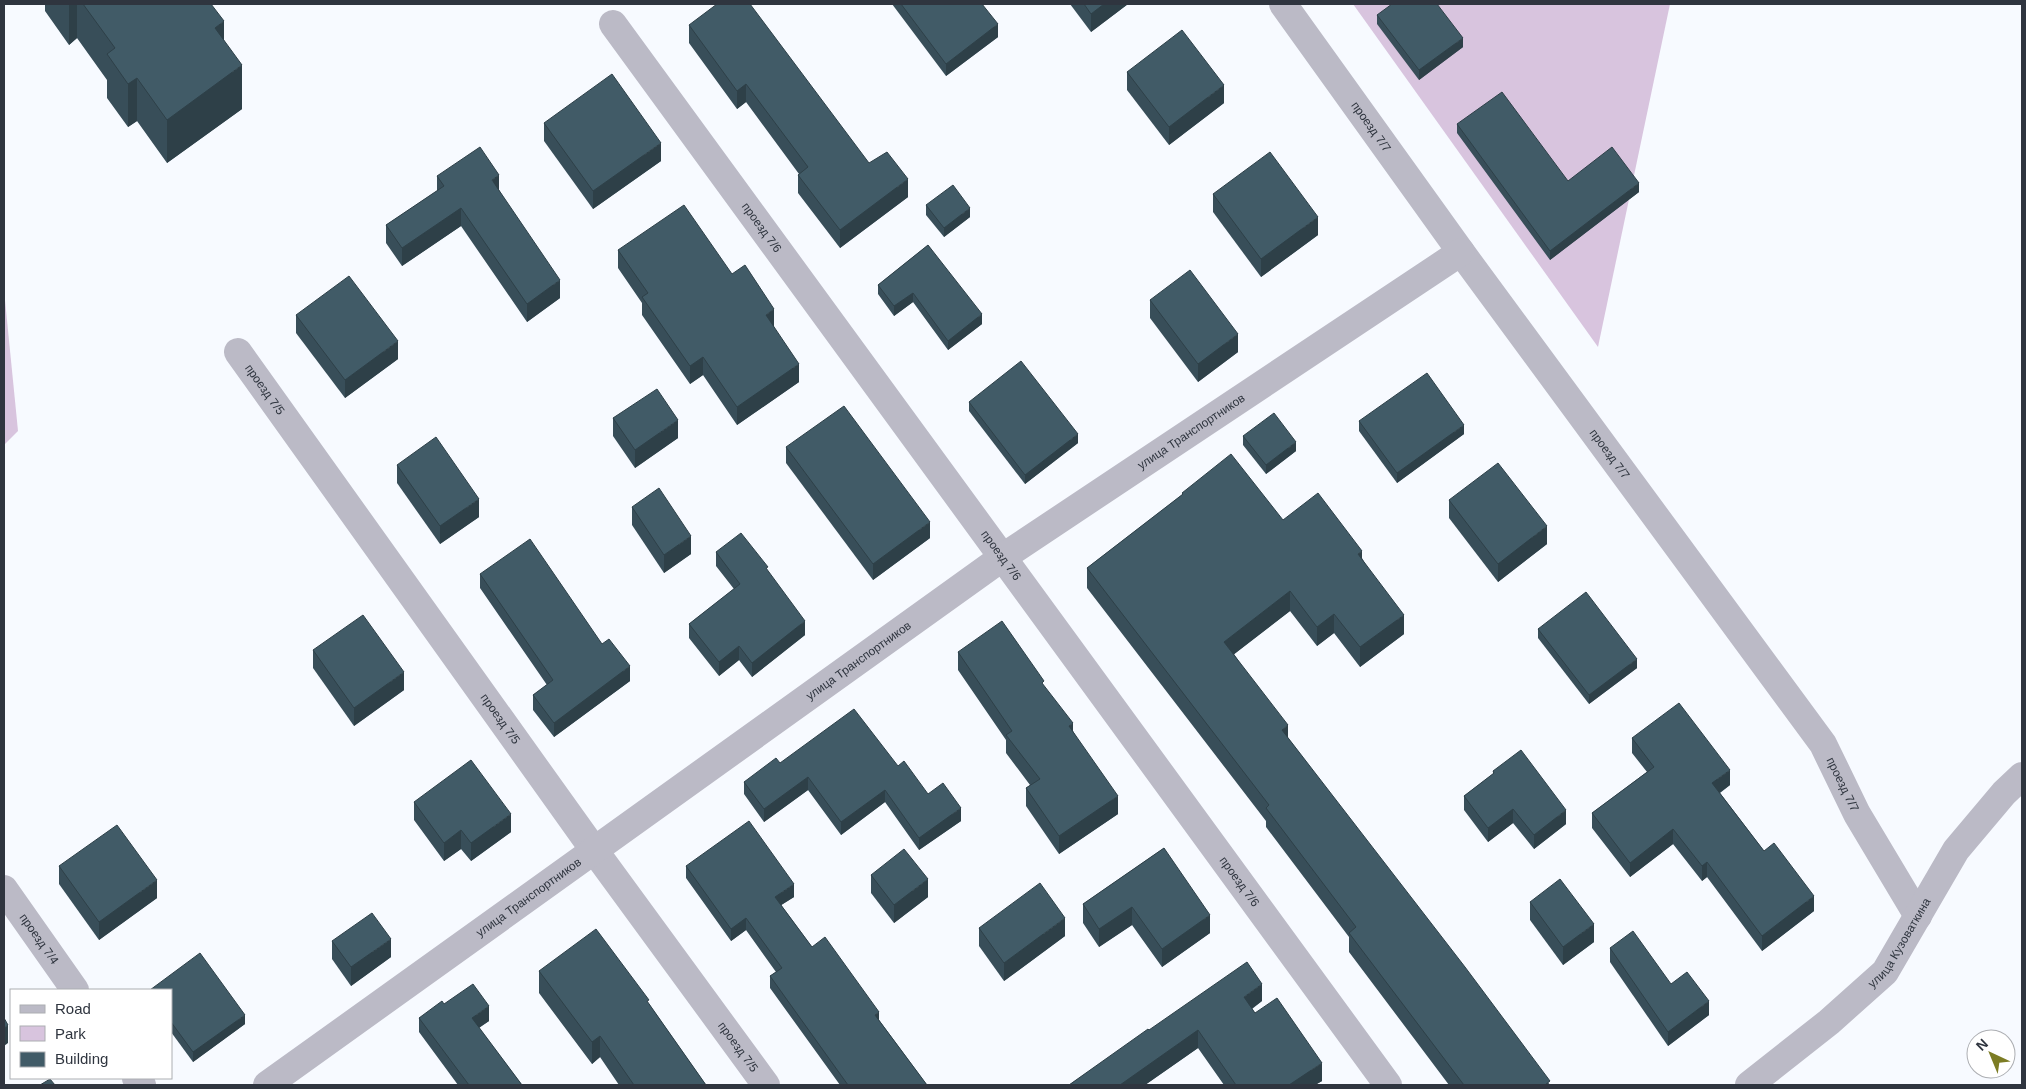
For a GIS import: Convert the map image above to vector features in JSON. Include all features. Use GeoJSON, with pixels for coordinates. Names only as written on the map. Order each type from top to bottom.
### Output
{"type":"FeatureCollection","features":[{"type":"Feature","properties":{"kind":"street","name":"проезд 7/7"},"geometry":{"type":"LineString","coordinates":[[1283,4],[1461,252],[1823,744],[1857,814],[1918,916]]}},
{"type":"Feature","properties":{"kind":"street","name":"проезд 7/6"},"geometry":{"type":"LineString","coordinates":[[613,24],[1388,1085]]}},
{"type":"Feature","properties":{"kind":"street","name":"улица Транспортников"},"geometry":{"type":"LineString","coordinates":[[267,1085],[1002,557],[1461,252]]}},
{"type":"Feature","properties":{"kind":"street","name":"проезд 7/5"},"geometry":{"type":"LineString","coordinates":[[238,352],[594,850],[766,1085]]}},
{"type":"Feature","properties":{"kind":"street","name":"улица Кузоваткина"},"geometry":{"type":"LineString","coordinates":[[1749,1085],[1829,1022],[1885,972],[1956,850],[2004,792],[2022,776]]}},
{"type":"Feature","properties":{"kind":"street","name":"проезд 7/4"},"geometry":{"type":"LineString","coordinates":[[4,889],[74,989]]}},
{"type":"Feature","properties":{"kind":"green space"},"geometry":{"type":"Polygon","coordinates":[[[1353,4],[1670,4],[1598,347],[1353,4]]]}},
{"type":"Feature","properties":{"kind":"green space"},"geometry":{"type":"Polygon","coordinates":[[[4,290],[18,431],[4,445],[4,290]]]}},
{"type":"Feature","properties":{"kind":"building"},"geometry":{"type":"Polygon","coordinates":[[[83,4],[211,4],[224,21],[215,28],[242,65],[167,120],[137,78],[128,84],[107,54],[115,48],[83,4]]]}},
{"type":"Feature","properties":{"kind":"building"},"geometry":{"type":"Polygon","coordinates":[[[717,4],[750,4],[869,163],[887,152],[908,179],[840,230],[798,175],[808,167],[746,84],[737,91],[689,25],[717,4]]]}},
{"type":"Feature","properties":{"kind":"building"},"geometry":{"type":"Polygon","coordinates":[[[901,4],[982,4],[998,24],[946,64],[901,4]]]}},
{"type":"Feature","properties":{"kind":"building"},"geometry":{"type":"Polygon","coordinates":[[[1084,4],[1104,4],[1091,14],[1084,4]]]}},
{"type":"Feature","properties":{"kind":"building"},"geometry":{"type":"Polygon","coordinates":[[[1392,4],[1437,4],[1463,38],[1419,70],[1377,15],[1392,4]]]}},
{"type":"Feature","properties":{"kind":"building"},"geometry":{"type":"Polygon","coordinates":[[[1182,30],[1224,85],[1169,127],[1127,72],[1182,30]]]}},
{"type":"Feature","properties":{"kind":"building"},"geometry":{"type":"Polygon","coordinates":[[[612,74],[661,143],[593,191],[544,123],[612,74]]]}},
{"type":"Feature","properties":{"kind":"building"},"geometry":{"type":"Polygon","coordinates":[[[1502,92],[1568,181],[1612,147],[1639,183],[1550,251],[1457,124],[1502,92]]]}},
{"type":"Feature","properties":{"kind":"building"},"geometry":{"type":"Polygon","coordinates":[[[480,147],[499,175],[492,180],[560,280],[527,304],[461,208],[402,248],[386,225],[444,186],[437,176],[480,147]]]}},
{"type":"Feature","properties":{"kind":"building"},"geometry":{"type":"Polygon","coordinates":[[[1270,152],[1318,217],[1261,259],[1213,194],[1270,152]]]}},
{"type":"Feature","properties":{"kind":"building"},"geometry":{"type":"Polygon","coordinates":[[[953,185],[970,208],[944,228],[926,205],[953,185]]]}},
{"type":"Feature","properties":{"kind":"building"},"geometry":{"type":"Polygon","coordinates":[[[684,205],[732,274],[745,265],[774,309],[766,315],[799,364],[737,407],[703,357],[690,366],[642,297],[648,293],[618,250],[684,205]]]}},
{"type":"Feature","properties":{"kind":"building"},"geometry":{"type":"Polygon","coordinates":[[[928,245],[982,314],[948,341],[913,293],[894,306],[878,285],[928,245]]]}},
{"type":"Feature","properties":{"kind":"building"},"geometry":{"type":"Polygon","coordinates":[[[1190,270],[1238,334],[1198,364],[1150,300],[1190,270]]]}},
{"type":"Feature","properties":{"kind":"building"},"geometry":{"type":"Polygon","coordinates":[[[349,276],[398,341],[345,380],[296,315],[349,276]]]}},
{"type":"Feature","properties":{"kind":"building"},"geometry":{"type":"Polygon","coordinates":[[[1021,361],[1078,434],[1025,475],[969,402],[1021,361]]]}},
{"type":"Feature","properties":{"kind":"building"},"geometry":{"type":"Polygon","coordinates":[[[1427,373],[1464,425],[1397,473],[1359,421],[1427,373]]]}},
{"type":"Feature","properties":{"kind":"building"},"geometry":{"type":"Polygon","coordinates":[[[657,389],[678,420],[635,450],[613,418],[657,389]]]}},
{"type":"Feature","properties":{"kind":"building"},"geometry":{"type":"Polygon","coordinates":[[[844,406],[930,522],[873,564],[786,447],[844,406]]]}},
{"type":"Feature","properties":{"kind":"building"},"geometry":{"type":"Polygon","coordinates":[[[1274,413],[1296,442],[1266,465],[1243,436],[1274,413]]]}},
{"type":"Feature","properties":{"kind":"building"},"geometry":{"type":"Polygon","coordinates":[[[436,437],[479,499],[440,526],[397,465],[436,437]]]}},
{"type":"Feature","properties":{"kind":"building"},"geometry":{"type":"Polygon","coordinates":[[[1231,454],[1283,520],[1318,493],[1362,551],[1358,554],[1404,615],[1360,647],[1334,614],[1317,627],[1290,591],[1224,642],[1288,725],[1282,730],[1465,967],[1550,1081],[1545,1085],[1464,1085],[1349,933],[1356,927],[1266,808],[1269,805],[1087,568],[1183,494],[1231,454]]]}},
{"type":"Feature","properties":{"kind":"building"},"geometry":{"type":"Polygon","coordinates":[[[1498,463],[1547,526],[1498,564],[1449,500],[1498,463]]]}},
{"type":"Feature","properties":{"kind":"building"},"geometry":{"type":"Polygon","coordinates":[[[659,488],[691,536],[664,555],[632,507],[659,488]]]}},
{"type":"Feature","properties":{"kind":"building"},"geometry":{"type":"Polygon","coordinates":[[[741,533],[768,567],[766,568],[805,621],[752,663],[739,646],[719,662],[689,624],[740,584],[716,552],[741,533]]]}},
{"type":"Feature","properties":{"kind":"building"},"geometry":{"type":"Polygon","coordinates":[[[530,539],[602,644],[609,639],[630,666],[554,723],[533,695],[553,680],[480,574],[530,539]]]}},
{"type":"Feature","properties":{"kind":"building"},"geometry":{"type":"Polygon","coordinates":[[[1586,592],[1637,659],[1589,695],[1538,629],[1586,592]]]}},
{"type":"Feature","properties":{"kind":"building"},"geometry":{"type":"Polygon","coordinates":[[[363,615],[404,672],[354,708],[313,650],[363,615]]]}},
{"type":"Feature","properties":{"kind":"building"},"geometry":{"type":"Polygon","coordinates":[[[1002,621],[1044,681],[1042,683],[1073,723],[1069,726],[1118,796],[1059,836],[1026,788],[1040,779],[1006,735],[1012,731],[958,652],[1002,621]]]}},
{"type":"Feature","properties":{"kind":"building"},"geometry":{"type":"Polygon","coordinates":[[[1679,703],[1730,770],[1712,783],[1764,851],[1774,843],[1814,896],[1762,936],[1707,862],[1702,866],[1673,829],[1630,863],[1592,813],[1654,767],[1632,738],[1679,703]]]}},
{"type":"Feature","properties":{"kind":"building"},"geometry":{"type":"Polygon","coordinates":[[[854,709],[898,766],[904,761],[928,794],[943,783],[961,808],[919,838],[885,790],[841,822],[808,777],[764,809],[744,782],[776,758],[780,763],[854,709]]]}},
{"type":"Feature","properties":{"kind":"building"},"geometry":{"type":"Polygon","coordinates":[[[1521,750],[1566,810],[1534,835],[1513,809],[1488,828],[1464,796],[1521,750]]]}},
{"type":"Feature","properties":{"kind":"building"},"geometry":{"type":"Polygon","coordinates":[[[471,760],[511,814],[471,843],[461,830],[444,843],[414,802],[471,760]]]}},
{"type":"Feature","properties":{"kind":"building"},"geometry":{"type":"Polygon","coordinates":[[[749,821],[794,884],[775,897],[812,947],[825,937],[879,1012],[875,1015],[927,1085],[848,1085],[770,976],[782,968],[746,918],[731,929],[686,866],[749,821]]]}},
{"type":"Feature","properties":{"kind":"building"},"geometry":{"type":"Polygon","coordinates":[[[117,825],[157,880],[99,922],[59,866],[117,825]]]}},
{"type":"Feature","properties":{"kind":"building"},"geometry":{"type":"Polygon","coordinates":[[[1164,848],[1210,915],[1162,949],[1132,907],[1099,929],[1083,904],[1164,848]]]}},
{"type":"Feature","properties":{"kind":"building"},"geometry":{"type":"Polygon","coordinates":[[[904,849],[928,879],[894,905],[871,875],[904,849]]]}},
{"type":"Feature","properties":{"kind":"building"},"geometry":{"type":"Polygon","coordinates":[[[1560,879],[1594,924],[1563,947],[1530,902],[1560,879]]]}},
{"type":"Feature","properties":{"kind":"building"},"geometry":{"type":"Polygon","coordinates":[[[1040,883],[1065,918],[1004,963],[979,928],[1040,883]]]}},
{"type":"Feature","properties":{"kind":"building"},"geometry":{"type":"Polygon","coordinates":[[[372,913],[391,939],[351,967],[332,941],[372,913]]]}},
{"type":"Feature","properties":{"kind":"building"},"geometry":{"type":"Polygon","coordinates":[[[596,929],[649,1000],[647,1001],[706,1085],[634,1085],[600,1036],[592,1042],[539,971],[596,929]]]}},
{"type":"Feature","properties":{"kind":"building"},"geometry":{"type":"Polygon","coordinates":[[[1633,931],[1671,984],[1687,972],[1709,1001],[1668,1032],[1610,948],[1633,931]]]}},
{"type":"Feature","properties":{"kind":"building"},"geometry":{"type":"Polygon","coordinates":[[[200,953],[245,1015],[193,1052],[172,1023],[172,989],[151,989],[200,953]]]}},
{"type":"Feature","properties":{"kind":"building"},"geometry":{"type":"Polygon","coordinates":[[[1247,962],[1262,984],[1244,997],[1255,1013],[1277,998],[1322,1063],[1289,1085],[1236,1085],[1198,1030],[1120,1085],[1069,1085],[1148,1029],[1247,962]]]}},
{"type":"Feature","properties":{"kind":"building"},"geometry":{"type":"Polygon","coordinates":[[[473,984],[489,1006],[472,1018],[522,1085],[469,1085],[419,1018],[442,1001],[444,1004],[473,984]]]}},
{"type":"Feature","properties":{"kind":"building"},"geometry":{"type":"Polygon","coordinates":[[[4,1018],[8,1025],[4,1028],[4,1018]]]}},
{"type":"Feature","properties":{"kind":"building"},"geometry":{"type":"Polygon","coordinates":[[[50,1079],[55,1085],[40,1085],[50,1079]]]}}]}
